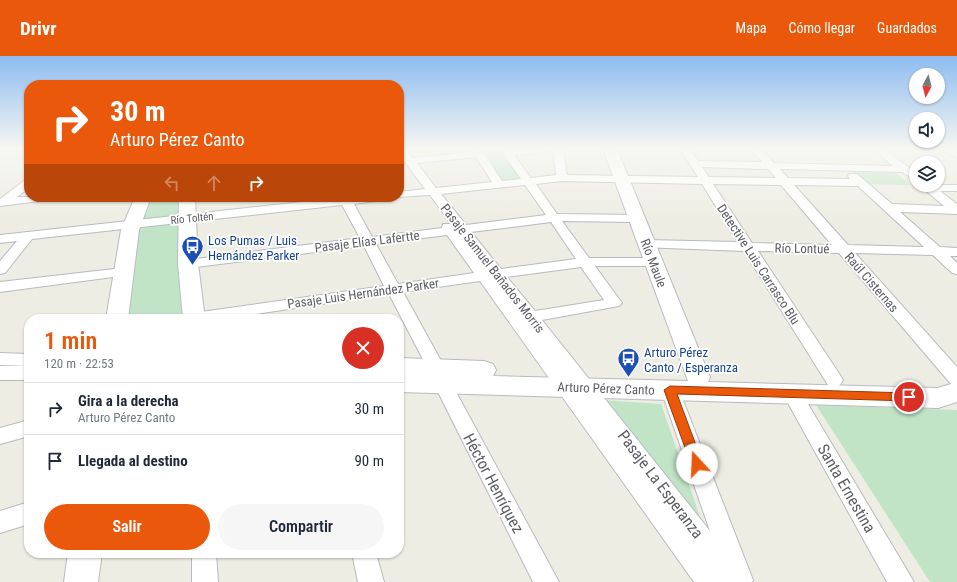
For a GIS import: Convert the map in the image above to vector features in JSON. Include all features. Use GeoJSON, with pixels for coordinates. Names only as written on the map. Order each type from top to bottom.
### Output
{"type":"FeatureCollection","features":[{"type":"Feature","properties":{"kind":"street","name":"Pasaje Samuel Bañados Morris"},"geometry":{"type":"LineString","coordinates":[[412,174],[428,192],[571,380]]}},
{"type":"Feature","properties":{"kind":"street"},"geometry":{"type":"LineString","coordinates":[[492,174],[499,184]]}},
{"type":"Feature","properties":{"kind":"street"},"geometry":{"type":"LineString","coordinates":[[523,174],[614,303],[531,317]]}},
{"type":"Feature","properties":{"kind":"street"},"geometry":{"type":"LineString","coordinates":[[561,174],[562,178]]}},
{"type":"Feature","properties":{"kind":"street","name":"Río Maule"},"geometry":{"type":"LineString","coordinates":[[619,174],[698,378]]}},
{"type":"Feature","properties":{"kind":"street","name":"Detective Luis Carrasco Blu"},"geometry":{"type":"LineString","coordinates":[[701,174],[834,380]]}},
{"type":"Feature","properties":{"kind":"street","name":"Raúl Cisternas"},"geometry":{"type":"LineString","coordinates":[[778,174],[957,379]]}},
{"type":"Feature","properties":{"kind":"street"},"geometry":{"type":"LineString","coordinates":[[850,174],[957,270]]}},
{"type":"Feature","properties":{"kind":"street"},"geometry":{"type":"LineString","coordinates":[[404,194],[562,178],[861,183]]}},
{"type":"Feature","properties":{"kind":"street"},"geometry":{"type":"LineString","coordinates":[[2,204],[24,186]]}},
{"type":"Feature","properties":{"kind":"street"},"geometry":{"type":"LineString","coordinates":[[945,187],[957,188]]}},
{"type":"Feature","properties":{"kind":"street"},"geometry":{"type":"LineString","coordinates":[[934,192],[957,210]]}},
{"type":"Feature","properties":{"kind":"street"},"geometry":{"type":"LineString","coordinates":[[2,204],[24,201]]}},
{"type":"Feature","properties":{"kind":"street"},"geometry":{"type":"LineString","coordinates":[[117,314],[132,224],[141,202]]}},
{"type":"Feature","properties":{"kind":"street"},"geometry":{"type":"LineString","coordinates":[[187,202],[188,264],[193,314]]}},
{"type":"Feature","properties":{"kind":"street","name":"Río Toltén"},"geometry":{"type":"LineString","coordinates":[[0,239],[320,202]]}},
{"type":"Feature","properties":{"kind":"street","name":"Héctor Henríquez"},"geometry":{"type":"LineString","coordinates":[[347,202],[546,582]]}},
{"type":"Feature","properties":{"kind":"street"},"geometry":{"type":"LineString","coordinates":[[889,208],[957,210]]}},
{"type":"Feature","properties":{"kind":"street","name":"Pasaje Elías Lafertte"},"geometry":{"type":"LineString","coordinates":[[188,264],[554,218],[636,218]]}},
{"type":"Feature","properties":{"kind":"street"},"geometry":{"type":"LineString","coordinates":[[0,270],[28,236]]}},
{"type":"Feature","properties":{"kind":"street","name":"Río Lontué"},"geometry":{"type":"LineString","coordinates":[[646,244],[957,252]]}},
{"type":"Feature","properties":{"kind":"street","name":"Pasaje Luis Hernández Parker"},"geometry":{"type":"LineString","coordinates":[[227,314],[585,262],[654,262]]}},
{"type":"Feature","properties":{"kind":"street"},"geometry":{"type":"LineString","coordinates":[[0,287],[123,272]]}},
{"type":"Feature","properties":{"kind":"street","name":"Pasaje Samuel Bañados Morris"},"geometry":{"type":"LineString","coordinates":[[491,275],[531,317],[571,380]]}},
{"type":"Feature","properties":{"kind":"street"},"geometry":{"type":"LineString","coordinates":[[0,359],[24,360]]}},
{"type":"Feature","properties":{"kind":"street","name":"Arturo Pérez Canto"},"geometry":{"type":"LineString","coordinates":[[404,368],[439,376],[571,380],[698,378],[834,380],[957,389]]}},
{"type":"Feature","properties":{"kind":"street"},"geometry":{"type":"LineString","coordinates":[[0,373],[24,373]]}},
{"type":"Feature","properties":{"kind":"street","name":"Arturo Pérez Canto"},"geometry":{"type":"LineString","coordinates":[[404,382],[439,376]]}},
{"type":"Feature","properties":{"kind":"street","name":"Arturo Pérez Canto"},"geometry":{"type":"LineString","coordinates":[[571,380],[670,390],[792,394],[938,398],[957,392]]}},
{"type":"Feature","properties":{"kind":"street","name":"Pasaje La Esperanza"},"geometry":{"type":"LineString","coordinates":[[571,380],[709,582]]}},
{"type":"Feature","properties":{"kind":"street","name":"Pasaje La Esperanza"},"geometry":{"type":"LineString","coordinates":[[571,380],[736,582]]}},
{"type":"Feature","properties":{"kind":"street"},"geometry":{"type":"LineString","coordinates":[[670,390],[741,582]]}},
{"type":"Feature","properties":{"kind":"street","name":"Santa Ernestina"},"geometry":{"type":"LineString","coordinates":[[792,394],[902,582]]}},
{"type":"Feature","properties":{"kind":"street"},"geometry":{"type":"LineString","coordinates":[[0,436],[24,429]]}},
{"type":"Feature","properties":{"kind":"street"},"geometry":{"type":"LineString","coordinates":[[0,522],[24,515]]}},
{"type":"Feature","properties":{"kind":"street"},"geometry":{"type":"LineString","coordinates":[[81,582],[85,558]]}},
{"type":"Feature","properties":{"kind":"street"},"geometry":{"type":"LineString","coordinates":[[204,558],[205,582]]}},
{"type":"Feature","properties":{"kind":"street"},"geometry":{"type":"LineString","coordinates":[[365,558],[371,582]]}},
{"type":"Feature","properties":{"kind":"green space"},"geometry":{"type":"Polygon","coordinates":[[[498,174],[518,174],[520,176],[514,180],[503,181],[498,174]]]}},
{"type":"Feature","properties":{"kind":"green space"},"geometry":{"type":"Polygon","coordinates":[[[855,174],[897,174],[909,185],[866,184],[855,174]]]}},
{"type":"Feature","properties":{"kind":"green space"},"geometry":{"type":"Polygon","coordinates":[[[147,202],[181,202],[180,213],[171,216],[141,219],[147,202]]]}},
{"type":"Feature","properties":{"kind":"green space"},"geometry":{"type":"Polygon","coordinates":[[[168,223],[182,228],[186,314],[129,314],[132,259],[138,230],[150,225],[168,223]]]}},
{"type":"Feature","properties":{"kind":"green space"},"geometry":{"type":"Polygon","coordinates":[[[600,400],[661,404],[706,534],[600,400]]]}},
{"type":"Feature","properties":{"kind":"green space"},"geometry":{"type":"Polygon","coordinates":[[[816,405],[957,410],[957,582],[930,582],[816,405]]]}},
{"type":"Feature","properties":{"kind":"place","name":"Los Pumas / Luis Hernández Parker"},"geometry":{"type":"Point","coordinates":[193,266]}},
{"type":"Feature","properties":{"kind":"place","name":"Arturo Pérez Canto / Esperanza"},"geometry":{"type":"Point","coordinates":[628,378]}},
{"type":"Feature","properties":{"kind":"route"},"geometry":{"type":"LineString","coordinates":[[697,464],[670,390],[909,397]]}}]}
